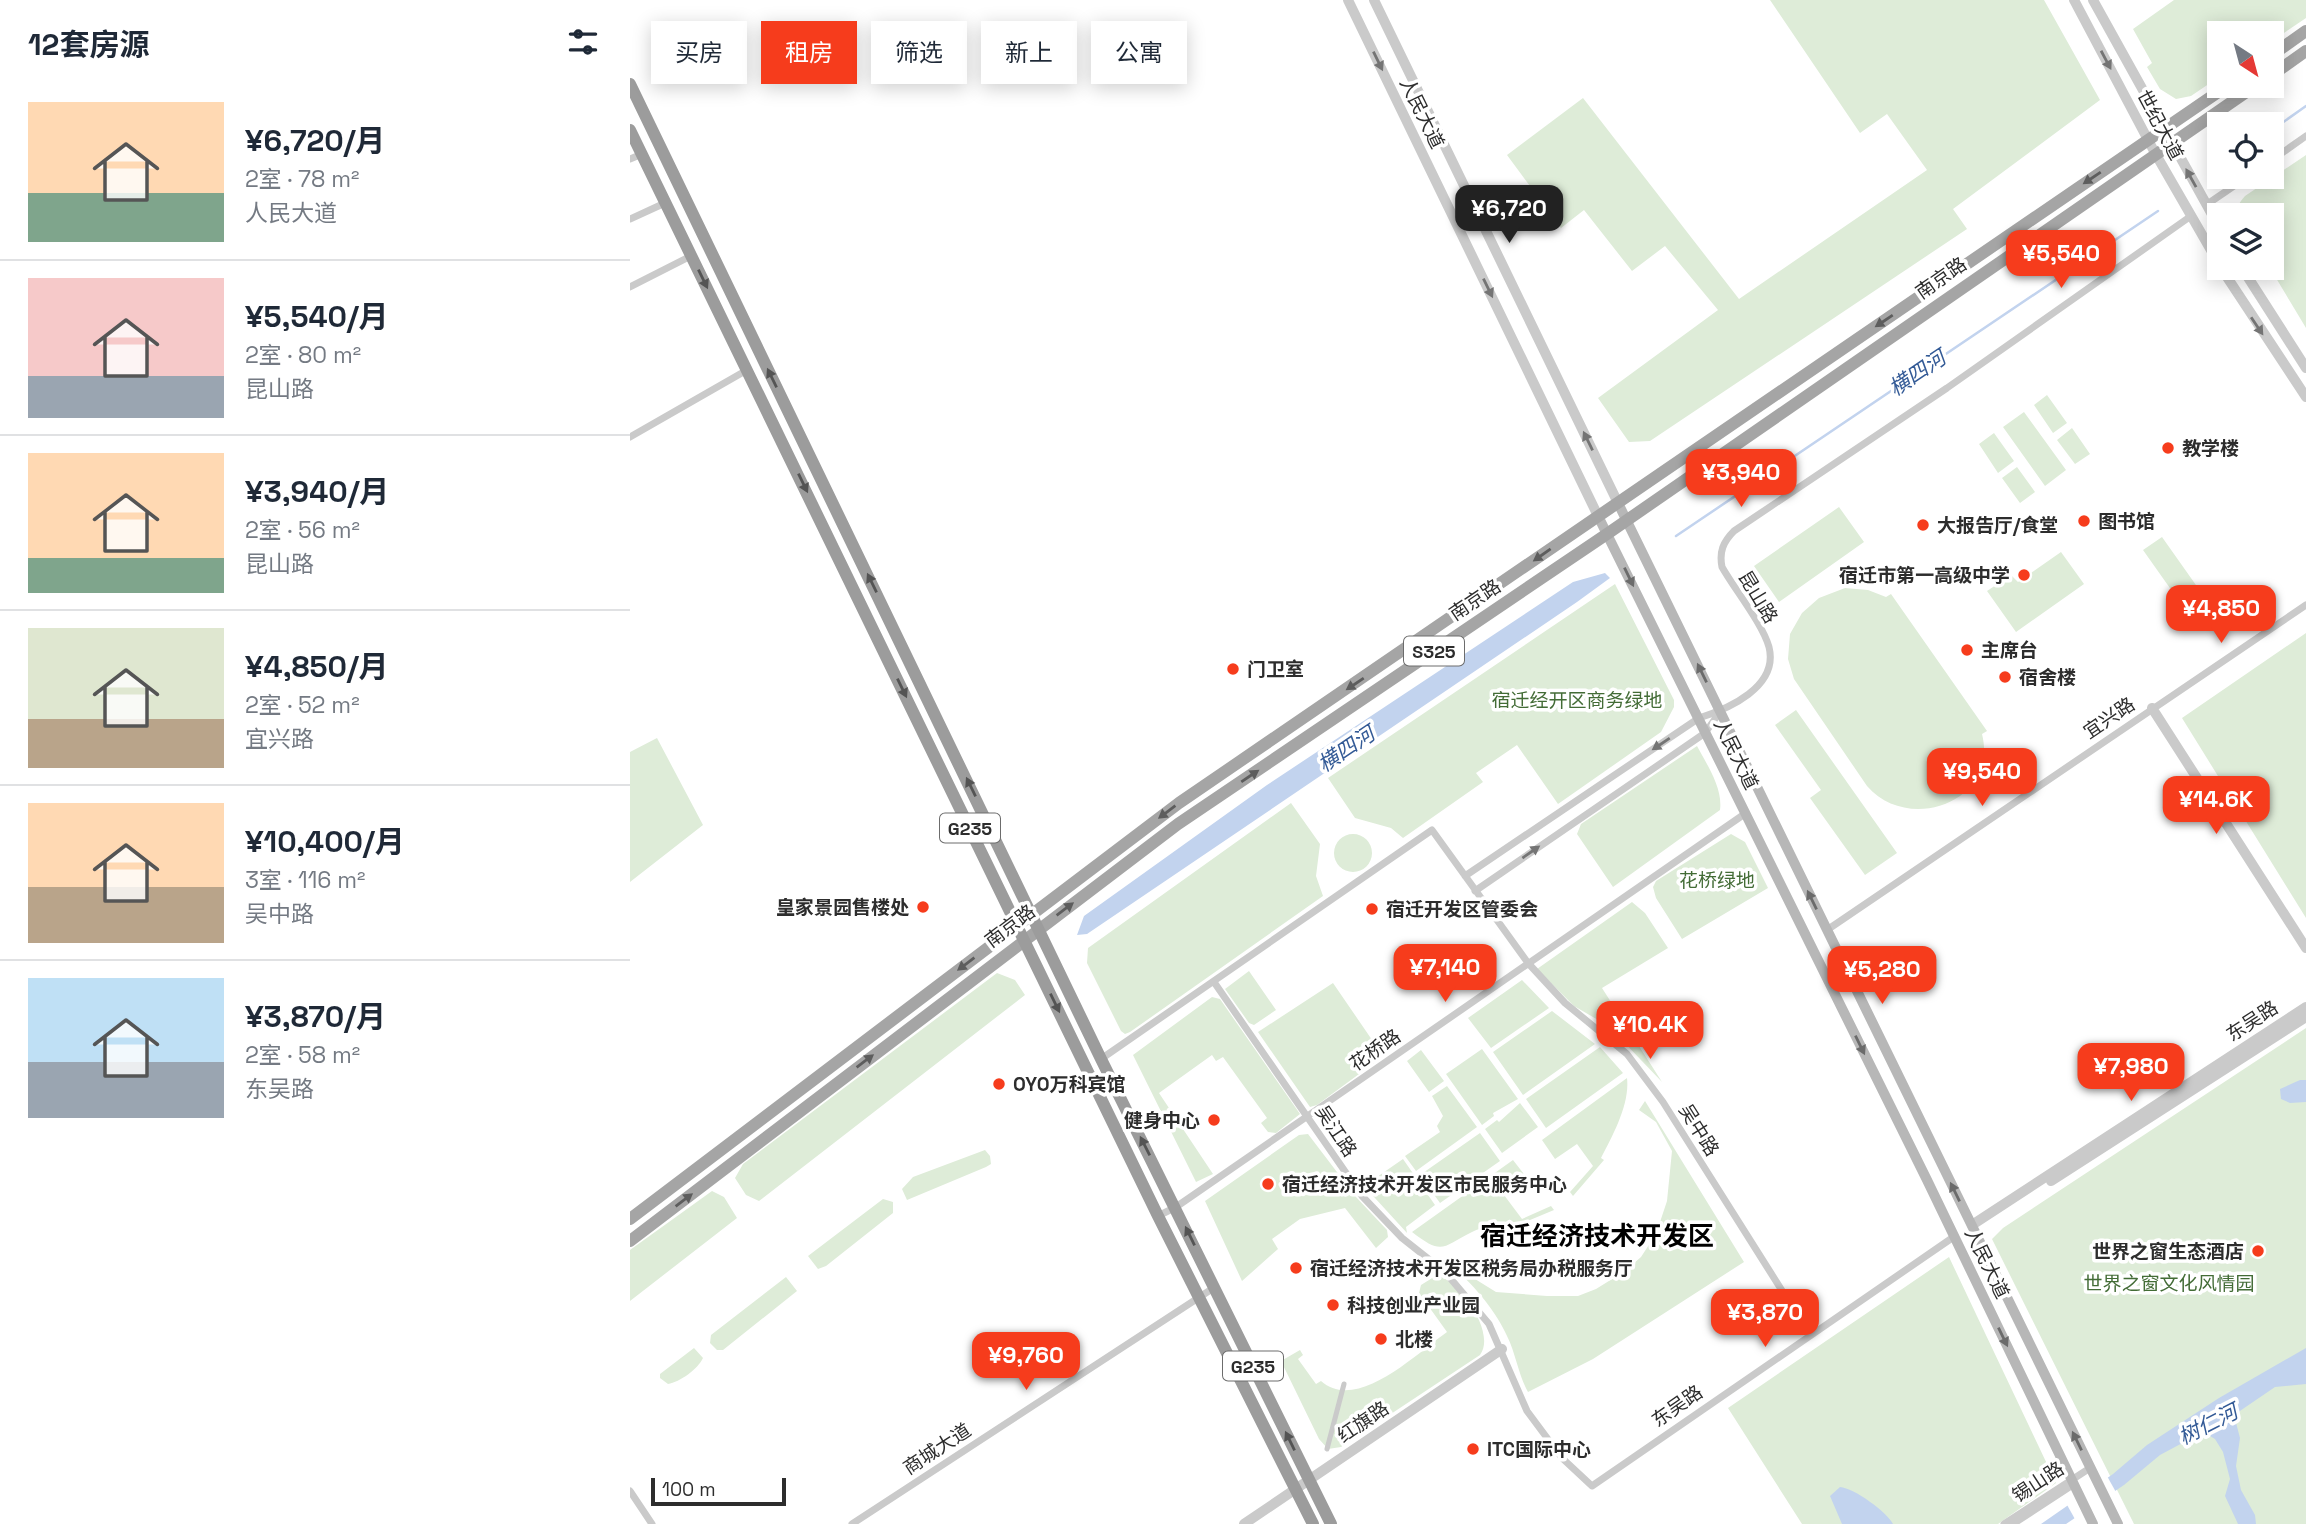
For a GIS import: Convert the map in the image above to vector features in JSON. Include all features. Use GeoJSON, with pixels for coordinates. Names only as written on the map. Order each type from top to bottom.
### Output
{"type":"FeatureCollection","features":[{"type":"Feature","properties":{"kind":"highway","name":"G235"},"geometry":{"type":"LineString","coordinates":[[630,84],[1101,1059],[1331,1524]]}},
{"type":"Feature","properties":{"kind":"highway","name":"G235"},"geometry":{"type":"LineString","coordinates":[[630,130],[636,157],[665,203],[748,370],[1158,1216],[1313,1524]]}},
{"type":"Feature","properties":{"kind":"main road"},"geometry":{"type":"LineString","coordinates":[[2284,47],[2306,31]]}},
{"type":"Feature","properties":{"kind":"main road"},"geometry":{"type":"LineString","coordinates":[[2284,67],[2306,51]]}},
{"type":"Feature","properties":{"kind":"main road","name":"南京路"},"geometry":{"type":"LineString","coordinates":[[630,1219],[1179,803],[2210,98]]}},
{"type":"Feature","properties":{"kind":"main road","name":"南京路"},"geometry":{"type":"LineString","coordinates":[[630,1241],[1178,824],[1607,534],[2237,98]]}},
{"type":"Feature","properties":{"kind":"main road","name":"人民大道"},"geometry":{"type":"LineString","coordinates":[[1618,503],[2118,1524]]}},
{"type":"Feature","properties":{"kind":"main road","name":"人民大道"},"geometry":{"type":"LineString","coordinates":[[1598,516],[1955,1236],[2093,1524]]}},
{"type":"Feature","properties":{"kind":"street","name":"人民大道"},"geometry":{"type":"LineString","coordinates":[[1348,0],[1598,516]]}},
{"type":"Feature","properties":{"kind":"street","name":"人民大道"},"geometry":{"type":"LineString","coordinates":[[1374,0],[1618,503]]}},
{"type":"Feature","properties":{"kind":"street","name":"世纪大道"},"geometry":{"type":"LineString","coordinates":[[2074,0],[2155,153],[2207,244]]}},
{"type":"Feature","properties":{"kind":"street","name":"世纪大道"},"geometry":{"type":"LineString","coordinates":[[2093,0],[2206,205]]}},
{"type":"Feature","properties":{"kind":"street"},"geometry":{"type":"LineString","coordinates":[[2284,152],[2306,136]]}},
{"type":"Feature","properties":{"kind":"street"},"geometry":{"type":"LineString","coordinates":[[2206,205],[2229,189]]}},
{"type":"Feature","properties":{"kind":"street"},"geometry":{"type":"LineString","coordinates":[[630,219],[665,203]]}},
{"type":"Feature","properties":{"kind":"street","name":"昆山路"},"geometry":{"type":"LineString","coordinates":[[1721,712],[1763,680],[1769,658],[1769,647],[1722,567],[1722,548],[1727,538],[2191,216]]}},
{"type":"Feature","properties":{"kind":"street"},"geometry":{"type":"LineString","coordinates":[[630,287],[691,256]]}},
{"type":"Feature","properties":{"kind":"street","name":"世纪大道"},"geometry":{"type":"LineString","coordinates":[[2229,280],[2306,397]]}},
{"type":"Feature","properties":{"kind":"street"},"geometry":{"type":"LineString","coordinates":[[2250,280],[2306,368]]}},
{"type":"Feature","properties":{"kind":"street"},"geometry":{"type":"LineString","coordinates":[[630,437],[748,370]]}},
{"type":"Feature","properties":{"kind":"street","name":"宜兴路"},"geometry":{"type":"LineString","coordinates":[[1827,930],[2306,605]]}},
{"type":"Feature","properties":{"kind":"street"},"geometry":{"type":"LineString","coordinates":[[2152,708],[2306,948]]}},
{"type":"Feature","properties":{"kind":"street"},"geometry":{"type":"LineString","coordinates":[[1465,876],[1699,719],[1721,712]]}},
{"type":"Feature","properties":{"kind":"street"},"geometry":{"type":"LineString","coordinates":[[1475,891],[1705,733],[1721,712]]}},
{"type":"Feature","properties":{"kind":"street","name":"花桥路"},"geometry":{"type":"LineString","coordinates":[[1158,1216],[1176,1207],[1746,813]]}},
{"type":"Feature","properties":{"kind":"street","name":"吴中路"},"geometry":{"type":"LineString","coordinates":[[1214,982],[1432,830],[1528,963],[1565,1003],[1602,1030],[1627,1054],[1663,1102],[1810,1335]]}},
{"type":"Feature","properties":{"kind":"street"},"geometry":{"type":"LineString","coordinates":[[1101,1059],[1214,982]]}},
{"type":"Feature","properties":{"kind":"street","name":"吴江路"},"geometry":{"type":"LineString","coordinates":[[1214,982],[1362,1196],[1402,1238],[1445,1272],[1489,1324],[1527,1411],[1562,1458],[1592,1486]]}},
{"type":"Feature","properties":{"kind":"street","name":"东吴路"},"geometry":{"type":"LineString","coordinates":[[1973,1228],[2306,1007]]}},
{"type":"Feature","properties":{"kind":"street","name":"东吴路"},"geometry":{"type":"LineString","coordinates":[[1973,1228],[2306,1017]]}},
{"type":"Feature","properties":{"kind":"street","name":"东吴路"},"geometry":{"type":"LineString","coordinates":[[1592,1486],[1955,1236]]}},
{"type":"Feature","properties":{"kind":"street","name":"商城大道"},"geometry":{"type":"LineString","coordinates":[[852,1524],[1215,1287]]}},
{"type":"Feature","properties":{"kind":"street","name":"红旗路"},"geometry":{"type":"LineString","coordinates":[[1244,1524],[1502,1349]]}},
{"type":"Feature","properties":{"kind":"street"},"geometry":{"type":"LineString","coordinates":[[1327,1449],[1344,1384]]}},
{"type":"Feature","properties":{"kind":"street","name":"锡山路"},"geometry":{"type":"LineString","coordinates":[[2013,1524],[2090,1468]]}},
{"type":"Feature","properties":{"kind":"street","name":"锡山路"},"geometry":{"type":"LineString","coordinates":[[2004,1524],[2073,1481]]}},
{"type":"Feature","properties":{"kind":"street"},"geometry":{"type":"LineString","coordinates":[[630,1491],[652,1524]]}},
{"type":"Feature","properties":{"kind":"green space"},"geometry":{"type":"Polygon","coordinates":[[[1770,0],[2044,0],[2100,100],[1953,209],[1967,229],[1650,441],[1629,442],[1598,398],[1718,310],[1665,246],[1632,271],[1584,210],[1561,228],[1507,155],[1583,98],[1739,299],[1927,170],[1887,114],[1860,133],[1770,0]]]}},
{"type":"Feature","properties":{"kind":"green space"},"geometry":{"type":"Polygon","coordinates":[[[2174,0],[2306,0],[2306,18],[2284,33],[2284,21],[2207,21],[2207,85],[2191,96],[2176,99],[2160,89],[2147,67],[2152,63],[2133,29],[2174,0]]]}},
{"type":"Feature","properties":{"kind":"green space"},"geometry":{"type":"Polygon","coordinates":[[[2306,155],[2306,328],[2277,280],[2284,280],[2284,203],[2240,203],[2255,189],[2284,189],[2284,170],[2306,155]]]}},
{"type":"Feature","properties":{"kind":"green space"},"geometry":{"type":"Polygon","coordinates":[[[2047,395],[2067,423],[2053,433],[2034,405],[2047,395]]]}},
{"type":"Feature","properties":{"kind":"green space"},"geometry":{"type":"Polygon","coordinates":[[[2024,412],[2066,470],[2045,486],[2003,427],[2024,412]]]}},
{"type":"Feature","properties":{"kind":"green space"},"geometry":{"type":"Polygon","coordinates":[[[2072,428],[2090,454],[2075,464],[2057,440],[2072,428]]]}},
{"type":"Feature","properties":{"kind":"green space"},"geometry":{"type":"Polygon","coordinates":[[[1994,433],[2014,461],[1998,473],[1979,444],[1994,433]]]}},
{"type":"Feature","properties":{"kind":"green space"},"geometry":{"type":"Polygon","coordinates":[[[2017,467],[2035,492],[2020,503],[2002,478],[2017,467]]]}},
{"type":"Feature","properties":{"kind":"green space"},"geometry":{"type":"Polygon","coordinates":[[[1839,507],[1864,542],[1779,602],[1754,566],[1839,507]]]}},
{"type":"Feature","properties":{"kind":"green space"},"geometry":{"type":"Polygon","coordinates":[[[2162,537],[2215,612],[2196,625],[2143,550],[2162,537]]]}},
{"type":"Feature","properties":{"kind":"green space"},"geometry":{"type":"Polygon","coordinates":[[[2061,552],[2084,584],[2016,632],[1987,591],[2011,575],[2018,582],[2061,552]]]}},
{"type":"Feature","properties":{"kind":"green space","name":"宿迁经开区商务绿地"},"geometry":{"type":"Polygon","coordinates":[[[1615,584],[1674,700],[1674,707],[1661,732],[1558,804],[1517,745],[1476,773],[1483,782],[1403,838],[1391,828],[1355,818],[1328,778],[1615,584]]]}},
{"type":"Feature","properties":{"kind":"green space"},"geometry":{"type":"Polygon","coordinates":[[[1845,588],[1868,590],[1886,597],[1891,594],[1987,731],[1982,734],[1984,758],[1977,778],[1964,793],[1946,804],[1926,809],[1905,808],[1884,800],[1867,786],[1794,679],[1788,659],[1790,634],[1802,613],[1819,598],[1845,588]]]}},
{"type":"Feature","properties":{"kind":"green space"},"geometry":{"type":"Polygon","coordinates":[[[2306,633],[2306,918],[2182,718],[2306,633]]]}},
{"type":"Feature","properties":{"kind":"green space"},"geometry":{"type":"Polygon","coordinates":[[[1796,710],[1897,853],[1865,875],[1810,798],[1821,790],[1775,725],[1796,710]]]}},
{"type":"Feature","properties":{"kind":"green space"},"geometry":{"type":"Polygon","coordinates":[[[657,738],[703,825],[630,882],[630,752],[657,738]]]}},
{"type":"Feature","properties":{"kind":"green space","name":"宿迁经开区商务绿地"},"geometry":{"type":"Polygon","coordinates":[[[1697,746],[1717,785],[1720,810],[1613,887],[1577,834],[1581,824],[1697,746]]]}},
{"type":"Feature","properties":{"kind":"green space"},"geometry":{"type":"Polygon","coordinates":[[[1291,803],[1320,844],[1316,876],[1323,896],[1125,1034],[1121,1031],[1087,963],[1088,948],[1291,803]]]}},
{"type":"Feature","properties":{"kind":"green space"},"geometry":{"type":"Polygon","coordinates":[[[1353,834],[1366,840],[1372,853],[1366,866],[1353,872],[1340,866],[1334,853],[1340,840],[1353,834]]]}},
{"type":"Feature","properties":{"kind":"green space","name":"花桥绿地"},"geometry":{"type":"Polygon","coordinates":[[[1731,834],[1745,842],[1768,888],[1682,939],[1656,898],[1653,887],[1656,881],[1731,834]]]}},
{"type":"Feature","properties":{"kind":"green space"},"geometry":{"type":"Polygon","coordinates":[[[1632,902],[1645,913],[1668,948],[1602,988],[1662,1082],[1605,1024],[1574,1006],[1537,969],[1632,902]]]}},
{"type":"Feature","properties":{"kind":"green space"},"geometry":{"type":"Polygon","coordinates":[[[1249,971],[1276,1010],[1254,1025],[1249,1023],[1225,989],[1249,971]]]}},
{"type":"Feature","properties":{"kind":"green space"},"geometry":{"type":"Polygon","coordinates":[[[997,973],[1015,980],[1025,995],[759,1201],[746,1195],[735,1178],[743,1164],[997,973]]]}},
{"type":"Feature","properties":{"kind":"green space"},"geometry":{"type":"Polygon","coordinates":[[[1522,980],[1549,1008],[1491,1048],[1468,1018],[1522,980]]]}},
{"type":"Feature","properties":{"kind":"green space"},"geometry":{"type":"Polygon","coordinates":[[[1333,983],[1381,1053],[1374,1063],[1317,1105],[1310,1107],[1258,1032],[1333,983]]]}},
{"type":"Feature","properties":{"kind":"green space"},"geometry":{"type":"Polygon","coordinates":[[[1212,997],[1220,999],[1300,1114],[1276,1133],[1268,1132],[1261,1123],[1267,1118],[1223,1057],[1216,1061],[1212,1055],[1159,1093],[1213,1174],[1196,1182],[1133,1055],[1212,997]]]}},
{"type":"Feature","properties":{"kind":"green space"},"geometry":{"type":"Polygon","coordinates":[[[1552,1011],[1595,1044],[1523,1095],[1493,1052],[1552,1011]]]}},
{"type":"Feature","properties":{"kind":"green space","name":"世界之窗文化风情园"},"geometry":{"type":"Polygon","coordinates":[[[2306,1028],[2306,1524],[2134,1524],[1992,1239],[2003,1228],[2306,1028]]]}},
{"type":"Feature","properties":{"kind":"green space"},"geometry":{"type":"Polygon","coordinates":[[[1600,1047],[1623,1073],[1546,1128],[1526,1099],[1600,1047]]]}},
{"type":"Feature","properties":{"kind":"green space"},"geometry":{"type":"Polygon","coordinates":[[[1482,1049],[1518,1099],[1493,1113],[1494,1116],[1482,1125],[1446,1074],[1482,1049]]]}},
{"type":"Feature","properties":{"kind":"green space"},"geometry":{"type":"Polygon","coordinates":[[[1421,1050],[1444,1081],[1429,1092],[1407,1061],[1421,1050]]]}},
{"type":"Feature","properties":{"kind":"green space"},"geometry":{"type":"Polygon","coordinates":[[[1627,1078],[1623,1109],[1601,1158],[1604,1160],[1573,1196],[1570,1192],[1593,1166],[1577,1144],[1555,1159],[1542,1140],[1627,1078]]]}},
{"type":"Feature","properties":{"kind":"green space"},"geometry":{"type":"Polygon","coordinates":[[[1447,1086],[1477,1127],[1416,1171],[1405,1156],[1440,1132],[1437,1126],[1443,1116],[1432,1096],[1447,1086]]]}},
{"type":"Feature","properties":{"kind":"green space"},"geometry":{"type":"Polygon","coordinates":[[[1645,1101],[1744,1262],[1593,1359],[1528,1392],[1503,1327],[1476,1290],[1453,1268],[1454,1263],[1460,1263],[1475,1279],[1496,1292],[1547,1296],[1578,1296],[1596,1289],[1625,1271],[1641,1257],[1656,1234],[1667,1201],[1672,1151],[1656,1122],[1639,1110],[1645,1101]]]}},
{"type":"Feature","properties":{"kind":"green space"},"geometry":{"type":"Polygon","coordinates":[[[1520,1103],[1538,1127],[1502,1153],[1485,1129],[1497,1120],[1499,1122],[1520,1103]]]}},
{"type":"Feature","properties":{"kind":"green space"},"geometry":{"type":"Polygon","coordinates":[[[1480,1133],[1500,1161],[1440,1203],[1420,1175],[1480,1133]]]}},
{"type":"Feature","properties":{"kind":"green space"},"geometry":{"type":"Polygon","coordinates":[[[1308,1134],[1356,1197],[1387,1230],[1388,1237],[1376,1248],[1345,1208],[1300,1219],[1272,1239],[1278,1249],[1242,1281],[1205,1201],[1299,1135],[1308,1134]]]}},
{"type":"Feature","properties":{"kind":"green space"},"geometry":{"type":"Polygon","coordinates":[[[985,1150],[990,1156],[991,1164],[907,1200],[902,1189],[913,1177],[985,1150]]]}},
{"type":"Feature","properties":{"kind":"green space"},"geometry":{"type":"Polygon","coordinates":[[[1403,1159],[1435,1205],[1406,1227],[1407,1233],[1364,1186],[1403,1159]]]}},
{"type":"Feature","properties":{"kind":"green space"},"geometry":{"type":"Polygon","coordinates":[[[1513,1160],[1527,1178],[1504,1195],[1522,1219],[1551,1206],[1554,1210],[1513,1227],[1511,1223],[1481,1228],[1442,1247],[1430,1244],[1412,1232],[1513,1160]]]}},
{"type":"Feature","properties":{"kind":"green space"},"geometry":{"type":"Polygon","coordinates":[[[712,1191],[724,1197],[737,1218],[630,1301],[630,1250],[712,1191]]]}},
{"type":"Feature","properties":{"kind":"green space"},"geometry":{"type":"Polygon","coordinates":[[[883,1199],[893,1202],[893,1213],[826,1266],[818,1269],[808,1256],[883,1199]]]}},
{"type":"Feature","properties":{"kind":"green space"},"geometry":{"type":"Polygon","coordinates":[[[1949,1257],[2056,1483],[1998,1524],[1802,1524],[1728,1408],[1949,1257]]]}},
{"type":"Feature","properties":{"kind":"green space"},"geometry":{"type":"Polygon","coordinates":[[[1437,1275],[1455,1286],[1473,1308],[1483,1334],[1484,1345],[1480,1355],[1341,1447],[1328,1449],[1319,1439],[1281,1361],[1300,1350],[1303,1355],[1298,1359],[1316,1384],[1321,1381],[1336,1389],[1352,1390],[1386,1376],[1447,1332],[1419,1293],[1421,1285],[1437,1275]]]}},
{"type":"Feature","properties":{"kind":"green space"},"geometry":{"type":"Polygon","coordinates":[[[786,1277],[797,1291],[723,1350],[717,1350],[710,1343],[711,1335],[786,1277]]]}},
{"type":"Feature","properties":{"kind":"green space"},"geometry":{"type":"Polygon","coordinates":[[[694,1348],[703,1358],[693,1371],[668,1384],[660,1378],[660,1374],[694,1348]]]}},
{"type":"Feature","properties":{"kind":"water"},"geometry":{"type":"Polygon","coordinates":[[[1605,573],[1610,578],[1577,602],[1087,934],[1077,935],[1084,916],[1267,785],[1573,582],[1605,573]]]}},
{"type":"Feature","properties":{"kind":"water"},"geometry":{"type":"Polygon","coordinates":[[[2306,1080],[2306,1102],[2290,1103],[2281,1099],[2280,1089],[2306,1080]]]}},
{"type":"Feature","properties":{"kind":"water","name":"树仁河"},"geometry":{"type":"Polygon","coordinates":[[[2306,1348],[2306,1384],[2275,1387],[2234,1415],[2240,1438],[2236,1466],[2241,1490],[2255,1515],[2256,1524],[2238,1524],[2225,1496],[2230,1479],[2223,1452],[2215,1439],[2203,1432],[2160,1455],[2124,1485],[2066,1524],[2041,1524],[2113,1474],[2147,1445],[2219,1398],[2306,1348]]]}},
{"type":"Feature","properties":{"kind":"water"},"geometry":{"type":"Polygon","coordinates":[[[1840,1487],[1870,1501],[1893,1524],[1842,1524],[1830,1496],[1840,1487]]]}},
{"type":"Feature","properties":{"kind":"pier"},"geometry":{"type":"Polygon","coordinates":[[[2107,1476],[2117,1494],[2076,1521],[2066,1503],[2107,1476]]]}},
{"type":"Feature","properties":{"kind":"waterway","name":"横四河"},"geometry":{"type":"LineString","coordinates":[[2284,122],[2306,106]]}},
{"type":"Feature","properties":{"kind":"waterway","name":"横四河"},"geometry":{"type":"LineString","coordinates":[[1676,536],[2158,211]]}},
{"type":"Feature","properties":{"kind":"place","name":"教学楼"},"geometry":{"type":"Point","coordinates":[2168,448]}},
{"type":"Feature","properties":{"kind":"place","name":"图书馆"},"geometry":{"type":"Point","coordinates":[2084,521]}},
{"type":"Feature","properties":{"kind":"place","name":"大报告厅/食堂"},"geometry":{"type":"Point","coordinates":[1923,525]}},
{"type":"Feature","properties":{"kind":"place","name":"宿迁市第一高级中学"},"geometry":{"type":"Point","coordinates":[2024,575]}},
{"type":"Feature","properties":{"kind":"place","name":"主席台"},"geometry":{"type":"Point","coordinates":[1967,650]}},
{"type":"Feature","properties":{"kind":"place","name":"门卫室"},"geometry":{"type":"Point","coordinates":[1233,669]}},
{"type":"Feature","properties":{"kind":"place","name":"宿舍楼"},"geometry":{"type":"Point","coordinates":[2005,677]}},
{"type":"Feature","properties":{"kind":"place","name":"皇家景园售楼处"},"geometry":{"type":"Point","coordinates":[923,907]}},
{"type":"Feature","properties":{"kind":"place","name":"宿迁开发区管委会"},"geometry":{"type":"Point","coordinates":[1372,909]}},
{"type":"Feature","properties":{"kind":"place","name":"OYO万科宾馆"},"geometry":{"type":"Point","coordinates":[999,1084]}},
{"type":"Feature","properties":{"kind":"place","name":"健身中心"},"geometry":{"type":"Point","coordinates":[1214,1120]}},
{"type":"Feature","properties":{"kind":"place","name":"宿迁经济技术开发区市民服务中心"},"geometry":{"type":"Point","coordinates":[1268,1184]}},
{"type":"Feature","properties":{"kind":"place","name":"世界之窗生态酒店"},"geometry":{"type":"Point","coordinates":[2258,1251]}},
{"type":"Feature","properties":{"kind":"place","name":"宿迁经济技术开发区税务局办税服务厅"},"geometry":{"type":"Point","coordinates":[1296,1268]}},
{"type":"Feature","properties":{"kind":"place","name":"科技创业产业园"},"geometry":{"type":"Point","coordinates":[1333,1305]}},
{"type":"Feature","properties":{"kind":"place","name":"北楼"},"geometry":{"type":"Point","coordinates":[1381,1339]}},
{"type":"Feature","properties":{"kind":"place","name":"ITC国际中心"},"geometry":{"type":"Point","coordinates":[1473,1449]}},
{"type":"Feature","properties":{"kind":"district","name":"宿迁经济技术开发区"},"geometry":{"type":"Point","coordinates":[1597,1236]}}]}
